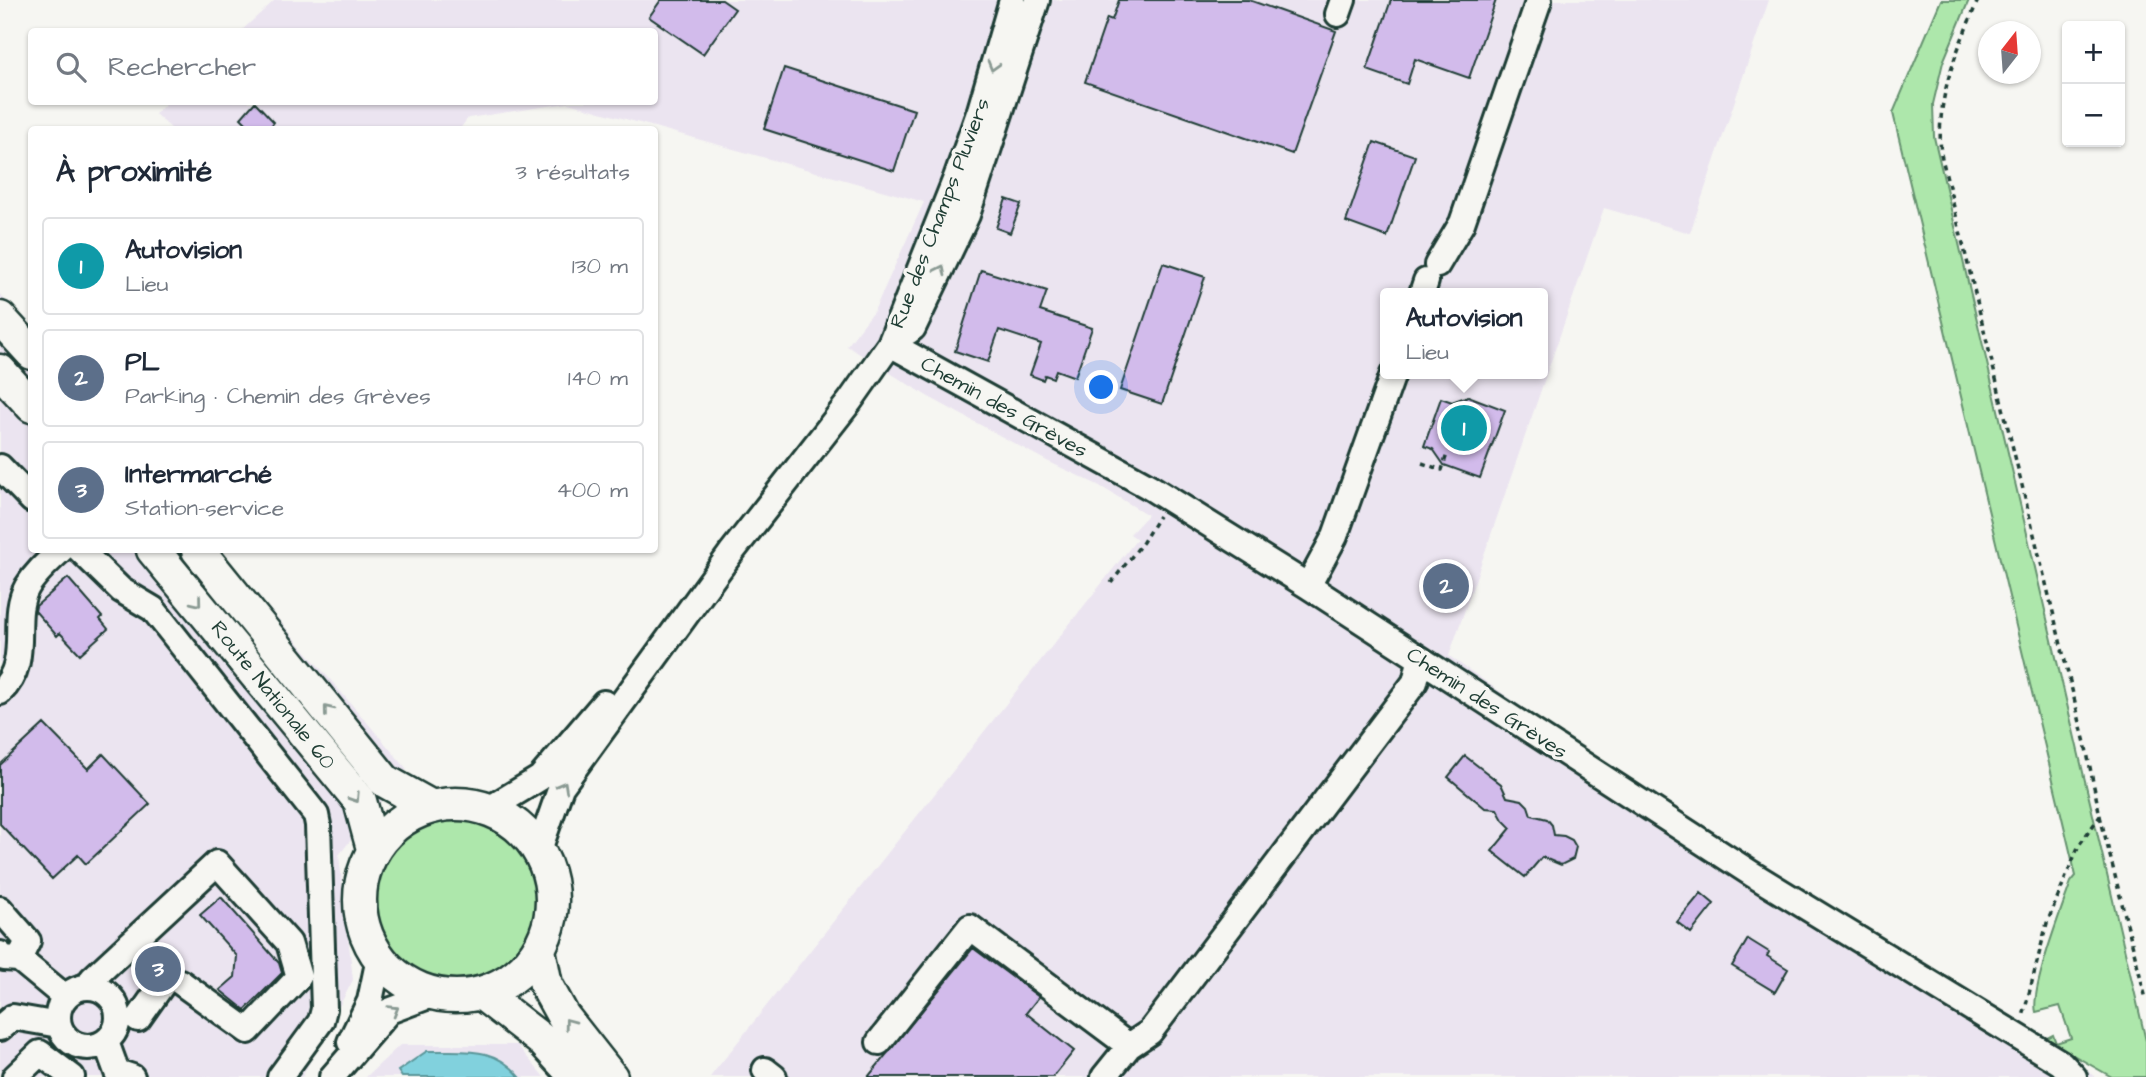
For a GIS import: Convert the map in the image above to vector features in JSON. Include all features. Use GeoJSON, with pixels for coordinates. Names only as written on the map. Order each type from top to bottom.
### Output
{"type":"FeatureCollection","features":[{"type":"Feature","properties":{"kind":"main road"},"geometry":{"type":"LineString","coordinates":[[0,318],[28,349]]}},
{"type":"Feature","properties":{"kind":"main road"},"geometry":{"type":"LineString","coordinates":[[0,371],[28,402]]}},
{"type":"Feature","properties":{"kind":"main road","name":"Route Nationale 60"},"geometry":{"type":"LineString","coordinates":[[155,553],[360,801],[373,849]]}},
{"type":"Feature","properties":{"kind":"main road","name":"Route Nationale 60"},"geometry":{"type":"LineString","coordinates":[[200,553],[385,781],[430,806]]}},
{"type":"Feature","properties":{"kind":"main road"},"geometry":{"type":"LineString","coordinates":[[460,803],[489,809],[518,825],[540,850],[552,883],[551,917],[539,950],[514,977],[481,993],[457,997],[433,994],[403,981],[379,958],[362,924],[360,885],[373,849],[397,822],[430,806],[460,803]]}},
{"type":"Feature","properties":{"kind":"main road"},"geometry":{"type":"LineString","coordinates":[[539,950],[546,985],[557,1006],[611,1077]]}},
{"type":"Feature","properties":{"kind":"main road"},"geometry":{"type":"LineString","coordinates":[[481,993],[543,1041],[576,1077]]}},
{"type":"Feature","properties":{"kind":"street","name":"Rue des Champs Pluviers"},"geometry":{"type":"LineString","coordinates":[[890,344],[956,178],[980,110],[1012,0]]}},
{"type":"Feature","properties":{"kind":"street","name":"Rue des Champs Pluviers"},"geometry":{"type":"LineString","coordinates":[[890,344],[913,328],[967,215],[1037,0]]}},
{"type":"Feature","properties":{"kind":"street"},"geometry":{"type":"LineString","coordinates":[[1428,280],[1462,223],[1539,0]]}},
{"type":"Feature","properties":{"kind":"street","name":"Chemin des Grèves"},"geometry":{"type":"LineString","coordinates":[[890,344],[1169,499],[1752,874],[2061,1063],[2074,1077]]}},
{"type":"Feature","properties":{"kind":"street"},"geometry":{"type":"LineString","coordinates":[[540,850],[561,787],[731,553],[850,401],[890,344]]}},
{"type":"Feature","properties":{"kind":"street"},"geometry":{"type":"LineString","coordinates":[[1308,586],[1335,536],[1391,379]]}},
{"type":"Feature","properties":{"kind":"street"},"geometry":{"type":"LineString","coordinates":[[0,467],[28,496]]}},
{"type":"Feature","properties":{"kind":"street"},"geometry":{"type":"LineString","coordinates":[[0,692],[7,685],[19,658],[19,622],[26,589],[42,567],[58,553]]}},
{"type":"Feature","properties":{"kind":"street"},"geometry":{"type":"LineString","coordinates":[[83,553],[121,590],[153,609],[316,815],[324,1009],[321,1021],[280,1077]]}},
{"type":"Feature","properties":{"kind":"street"},"geometry":{"type":"LineString","coordinates":[[489,809],[540,778],[731,553]]}},
{"type":"Feature","properties":{"kind":"street"},"geometry":{"type":"LineString","coordinates":[[1104,1077],[1129,1046],[1150,1032],[1415,682],[1420,661]]}},
{"type":"Feature","properties":{"kind":"street"},"geometry":{"type":"LineString","coordinates":[[91,986],[92,979],[216,863],[289,943],[299,976],[248,1031],[171,983],[138,1019]]}},
{"type":"Feature","properties":{"kind":"street"},"geometry":{"type":"LineString","coordinates":[[0,909],[28,941],[9,956],[65,997]]}},
{"type":"Feature","properties":{"kind":"street"},"geometry":{"type":"LineString","coordinates":[[880,1042],[970,927],[1129,1046]]}},
{"type":"Feature","properties":{"kind":"street"},"geometry":{"type":"LineString","coordinates":[[332,1077],[370,1001],[379,958]]}},
{"type":"Feature","properties":{"kind":"street"},"geometry":{"type":"LineString","coordinates":[[91,986],[102,989],[111,996],[117,1006],[119,1017],[116,1031],[106,1042],[92,1047],[78,1046],[66,1038],[59,1025],[58,1010],[65,997],[77,988],[91,986]]}},
{"type":"Feature","properties":{"kind":"street"},"geometry":{"type":"LineString","coordinates":[[332,1077],[389,1011],[433,994]]}},
{"type":"Feature","properties":{"kind":"street"},"geometry":{"type":"LineString","coordinates":[[7,1022],[59,1025]]}},
{"type":"Feature","properties":{"kind":"street"},"geometry":{"type":"LineString","coordinates":[[7,1022],[40,1054],[72,1077]]}},
{"type":"Feature","properties":{"kind":"street"},"geometry":{"type":"LineString","coordinates":[[106,1042],[117,1076]]}},
{"type":"Feature","properties":{"kind":"street"},"geometry":{"type":"LineString","coordinates":[[15,1077],[40,1054]]}},
{"type":"Feature","properties":{"kind":"path"},"geometry":{"type":"LineString","coordinates":[[1978,0],[1959,46],[1942,100],[1939,129],[1941,154],[2146,999]]}},
{"type":"Feature","properties":{"kind":"path"},"geometry":{"type":"LineString","coordinates":[[1422,463],[1441,470],[1447,454]]}},
{"type":"Feature","properties":{"kind":"path"},"geometry":{"type":"LineString","coordinates":[[1111,583],[1143,542],[1169,499]]}},
{"type":"Feature","properties":{"kind":"path"},"geometry":{"type":"LineString","coordinates":[[2019,1037],[2047,923],[2079,845],[2100,816]]}},
{"type":"Feature","properties":{"kind":"shaded area"},"geometry":{"type":"Polygon","coordinates":[[[275,0],[1769,0],[1690,233],[1604,208],[1548,370],[1548,288],[1380,288],[1380,379],[1545,379],[1449,656],[1575,744],[1927,967],[2001,1010],[2096,1077],[710,1077],[1137,539],[1130,534],[1148,515],[1098,485],[1047,461],[927,396],[847,346],[874,311],[924,202],[575,105],[658,105],[658,28],[244,28],[275,0]]]}},
{"type":"Feature","properties":{"kind":"shaded area"},"geometry":{"type":"Polygon","coordinates":[[[165,105],[555,105],[468,118],[462,126],[169,126],[155,114],[165,105]]]}},
{"type":"Feature","properties":{"kind":"shaded area"},"geometry":{"type":"Polygon","coordinates":[[[0,294],[28,327],[28,553],[222,553],[407,769],[339,855],[353,980],[302,1077],[0,1077],[0,294]]]}},
{"type":"Feature","properties":{"kind":"shaded area"},"geometry":{"type":"Polygon","coordinates":[[[400,1045],[517,1045],[544,1077],[366,1077],[400,1045]]]}},
{"type":"Feature","properties":{"kind":"green space"},"geometry":{"type":"Polygon","coordinates":[[[1941,0],[1969,0],[1943,62],[1933,104],[1934,137],[2146,1041],[2146,1077],[2112,1077],[2045,1039],[2053,1035],[2056,1043],[2071,1038],[2060,1006],[2036,1012],[2035,1001],[2042,968],[2071,882],[2076,876],[1893,113],[1941,0]]]}},
{"type":"Feature","properties":{"kind":"green space"},"geometry":{"type":"Polygon","coordinates":[[[457,815],[489,822],[504,829],[516,840],[527,852],[534,867],[541,899],[534,931],[527,946],[516,958],[504,969],[489,976],[457,983],[425,976],[410,969],[398,958],[387,946],[380,931],[373,899],[380,867],[387,852],[398,840],[410,829],[425,822],[457,815]]]}},
{"type":"Feature","properties":{"kind":"water"},"geometry":{"type":"Polygon","coordinates":[[[427,1051],[466,1051],[489,1055],[510,1067],[520,1077],[402,1077],[398,1071],[427,1051]]]}},
{"type":"Feature","properties":{"kind":"building"},"geometry":{"type":"Polygon","coordinates":[[[661,0],[722,0],[735,9],[703,54],[649,17],[661,0]]]}},
{"type":"Feature","properties":{"kind":"building"},"geometry":{"type":"Polygon","coordinates":[[[1119,0],[1249,0],[1336,31],[1292,154],[1085,82],[1107,18],[1112,20],[1119,0]]]}},
{"type":"Feature","properties":{"kind":"building"},"geometry":{"type":"Polygon","coordinates":[[[1391,0],[1496,0],[1469,78],[1415,59],[1407,84],[1367,70],[1391,0]]]}},
{"type":"Feature","properties":{"kind":"building"},"geometry":{"type":"Polygon","coordinates":[[[784,68],[914,110],[894,171],[764,129],[784,68]]]}},
{"type":"Feature","properties":{"kind":"building"},"geometry":{"type":"Polygon","coordinates":[[[252,105],[258,105],[274,122],[271,126],[249,126],[241,118],[252,105]]]}},
{"type":"Feature","properties":{"kind":"building"},"geometry":{"type":"Polygon","coordinates":[[[1374,142],[1415,156],[1387,237],[1346,222],[1374,142]]]}},
{"type":"Feature","properties":{"kind":"building"},"geometry":{"type":"Polygon","coordinates":[[[1006,199],[1021,204],[1010,233],[996,228],[1006,199]]]}},
{"type":"Feature","properties":{"kind":"building"},"geometry":{"type":"Polygon","coordinates":[[[1163,263],[1205,277],[1162,404],[1120,390],[1163,263]]]}},
{"type":"Feature","properties":{"kind":"building"},"geometry":{"type":"Polygon","coordinates":[[[981,270],[1047,291],[1040,311],[1092,328],[1075,377],[1056,370],[1053,378],[1045,375],[1043,380],[1030,375],[1041,344],[999,330],[988,362],[955,351],[981,270]]]}},
{"type":"Feature","properties":{"kind":"building"},"geometry":{"type":"Polygon","coordinates":[[[1468,396],[1505,410],[1480,478],[1444,465],[1433,449],[1424,446],[1441,398],[1452,402],[1468,396]]]}},
{"type":"Feature","properties":{"kind":"building"},"geometry":{"type":"Polygon","coordinates":[[[68,578],[102,617],[100,619],[108,629],[80,654],[60,633],[57,636],[35,611],[36,606],[68,578]]]}},
{"type":"Feature","properties":{"kind":"building"},"geometry":{"type":"Polygon","coordinates":[[[44,724],[88,769],[103,754],[150,804],[86,864],[78,855],[52,879],[0,824],[0,765],[44,724]]]}},
{"type":"Feature","properties":{"kind":"building"},"geometry":{"type":"Polygon","coordinates":[[[1465,756],[1501,784],[1507,797],[1522,800],[1531,815],[1547,819],[1552,825],[1554,835],[1572,840],[1576,847],[1573,859],[1561,865],[1542,857],[1525,877],[1492,851],[1511,828],[1497,809],[1485,808],[1448,777],[1465,756]]]}},
{"type":"Feature","properties":{"kind":"building"},"geometry":{"type":"Polygon","coordinates":[[[1701,893],[1714,904],[1691,933],[1677,922],[1701,893]]]}},
{"type":"Feature","properties":{"kind":"building"},"geometry":{"type":"Polygon","coordinates":[[[221,897],[279,963],[282,973],[245,1010],[220,990],[235,977],[237,956],[200,915],[221,897]]]}},
{"type":"Feature","properties":{"kind":"building"},"geometry":{"type":"Polygon","coordinates":[[[1748,939],[1769,952],[1767,956],[1788,969],[1775,992],[1732,966],[1748,939]]]}},
{"type":"Feature","properties":{"kind":"building"},"geometry":{"type":"Polygon","coordinates":[[[149,947],[170,971],[163,970],[153,974],[138,957],[149,947]]]}},
{"type":"Feature","properties":{"kind":"building"},"geometry":{"type":"Polygon","coordinates":[[[973,948],[1039,997],[1026,1013],[1074,1051],[1053,1077],[868,1077],[973,948]]]}},
{"type":"Feature","properties":{"kind":"place","name":"Autovision"},"geometry":{"type":"Point","coordinates":[1464,428]}},
{"type":"Feature","properties":{"kind":"place","name":"PL"},"geometry":{"type":"Point","coordinates":[1446,586]}},
{"type":"Feature","properties":{"kind":"place","name":"Intermarché"},"geometry":{"type":"Point","coordinates":[158,969]}}]}
